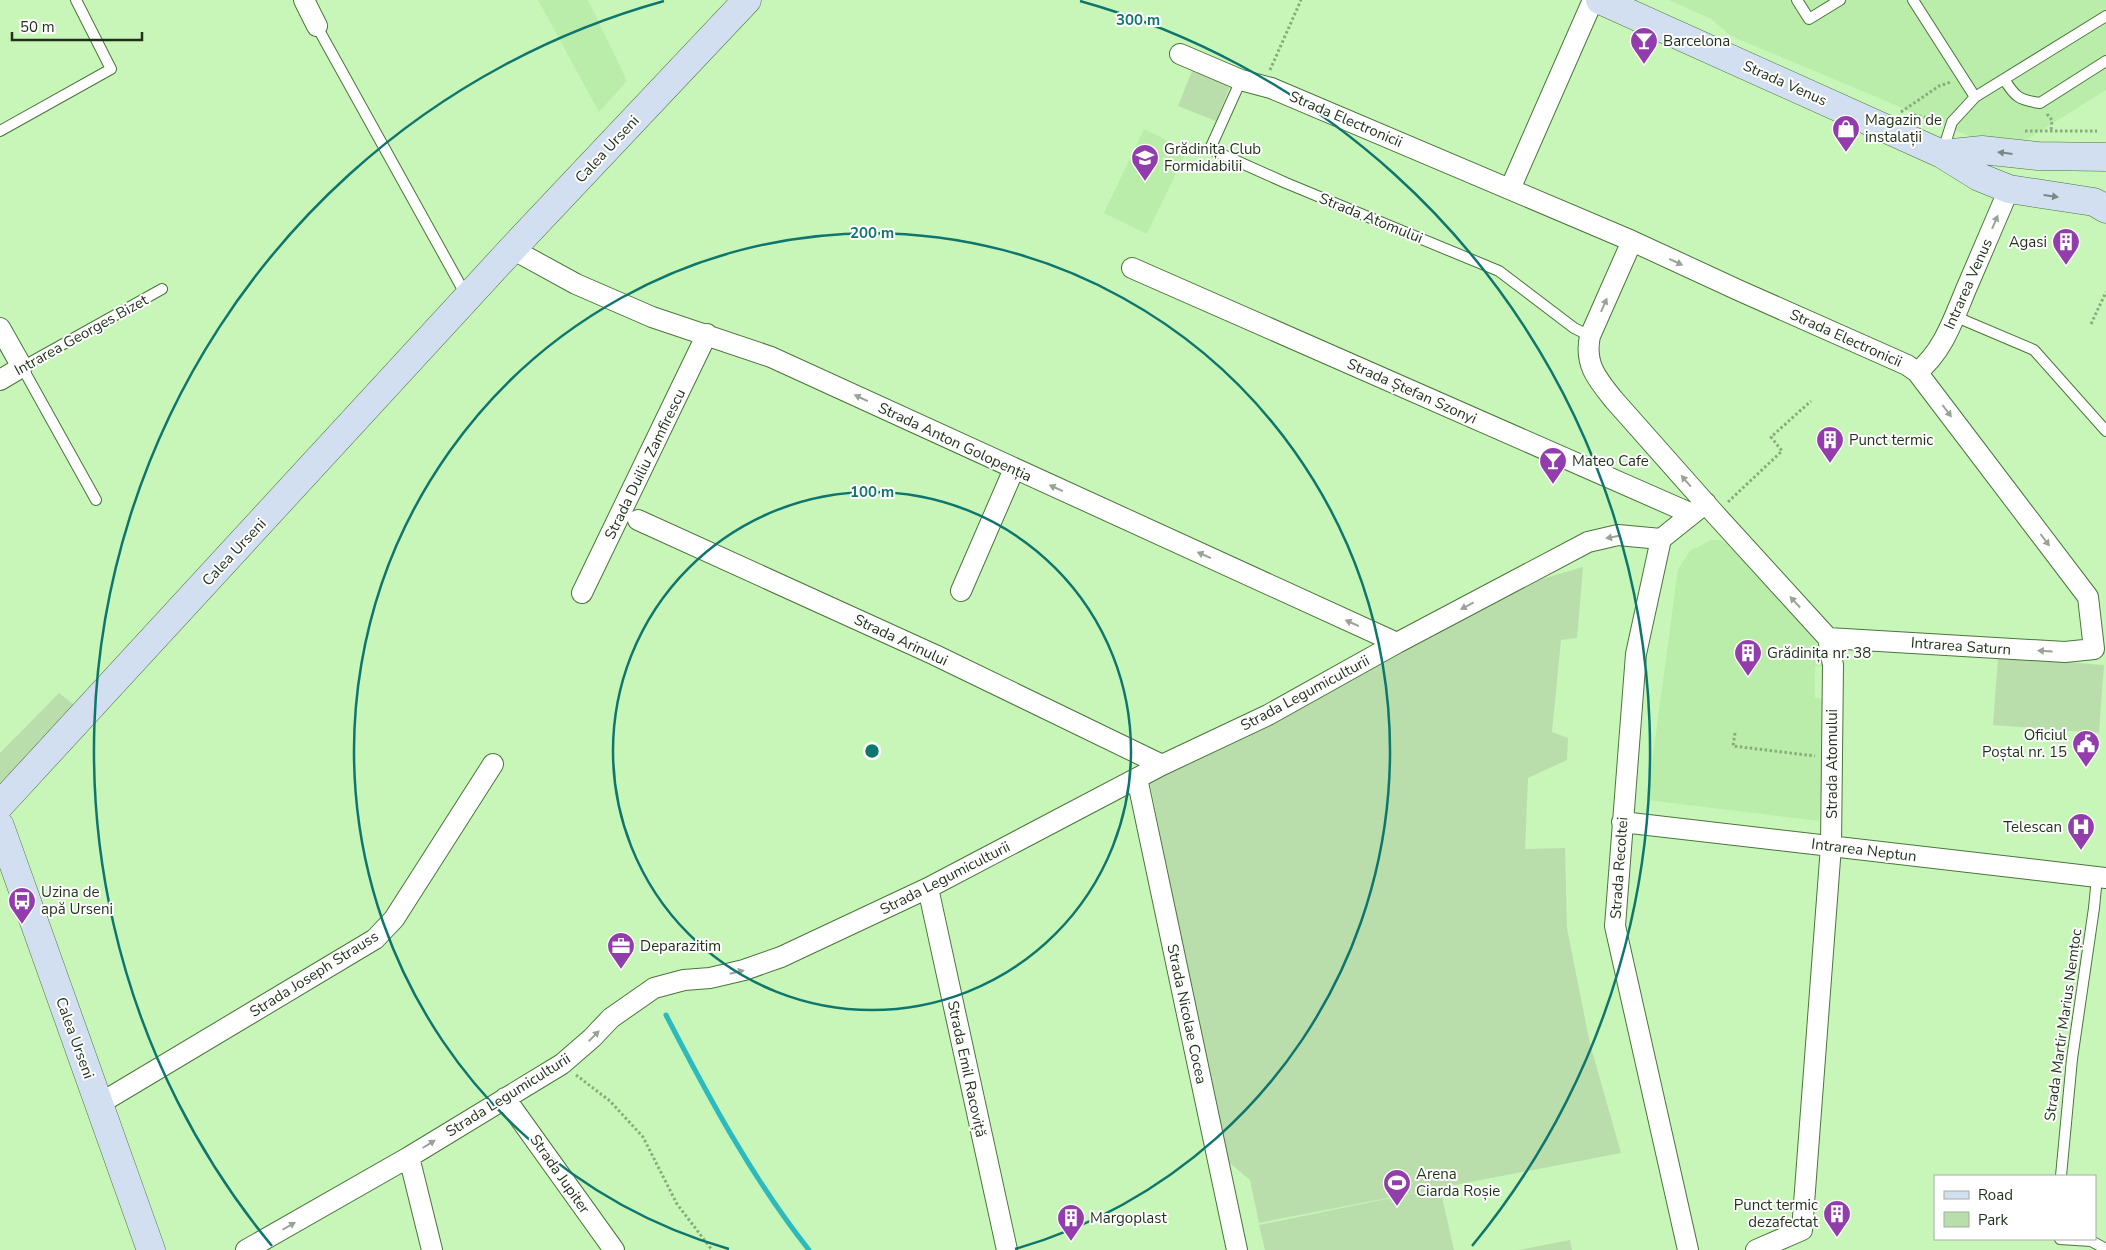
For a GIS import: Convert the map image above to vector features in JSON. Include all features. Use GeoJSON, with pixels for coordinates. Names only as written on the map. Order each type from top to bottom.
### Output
{"type":"FeatureCollection","features":[{"type":"Feature","properties":{"kind":"street"},"geometry":{"type":"LineString","coordinates":[[304,0],[319,29]]}},
{"type":"Feature","properties":{"kind":"street","name":"Calea Urseni"},"geometry":{"type":"LineString","coordinates":[[0,805],[512,249],[747,0]]}},
{"type":"Feature","properties":{"kind":"street"},"geometry":{"type":"LineString","coordinates":[[1510,189],[1593,0]]}},
{"type":"Feature","properties":{"kind":"street","name":"Strada Venus"},"geometry":{"type":"LineString","coordinates":[[1600,0],[1942,154],[1978,177],[2009,189],[2094,202],[2106,209]]}},
{"type":"Feature","properties":{"kind":"street","name":"Strada Electronicii"},"geometry":{"type":"LineString","coordinates":[[1180,54],[1241,80],[1263,86],[1632,241],[1907,365],[1917,372],[2088,597],[2100,647]]}},
{"type":"Feature","properties":{"kind":"street","name":"Strada Venus"},"geometry":{"type":"LineString","coordinates":[[1942,154],[1982,150],[2038,156],[2106,157]]}},
{"type":"Feature","properties":{"kind":"street","name":"Intrarea Venus"},"geometry":{"type":"LineString","coordinates":[[1917,372],[1928,364],[1936,353],[2009,189]]}},
{"type":"Feature","properties":{"kind":"street"},"geometry":{"type":"LineString","coordinates":[[1632,241],[1590,336],[1587,349],[1590,364],[1599,381],[1704,511],[1828,638]]}},
{"type":"Feature","properties":{"kind":"street","name":"Strada Anton Golopenția"},"geometry":{"type":"LineString","coordinates":[[512,249],[576,284],[652,317],[771,357],[1014,470],[1396,643]]}},
{"type":"Feature","properties":{"kind":"street","name":"Strada Ștefan Szonyi"},"geometry":{"type":"LineString","coordinates":[[1132,268],[1704,511]]}},
{"type":"Feature","properties":{"kind":"street"},"geometry":{"type":"LineString","coordinates":[[0,328],[22,367]]}},
{"type":"Feature","properties":{"kind":"street","name":"Strada Duiliu Zamfirescu"},"geometry":{"type":"LineString","coordinates":[[582,593],[707,334]]}},
{"type":"Feature","properties":{"kind":"street","name":"Intrarea Georges Bizet"},"geometry":{"type":"LineString","coordinates":[[0,380],[22,367]]}},
{"type":"Feature","properties":{"kind":"street"},"geometry":{"type":"LineString","coordinates":[[961,591],[1014,470]]}},
{"type":"Feature","properties":{"kind":"street"},"geometry":{"type":"LineString","coordinates":[[1661,539],[1704,511]]}},
{"type":"Feature","properties":{"kind":"street","name":"Strada Arinului"},"geometry":{"type":"LineString","coordinates":[[638,520],[935,655],[1162,765]]}},
{"type":"Feature","properties":{"kind":"street","name":"Strada Legumiculturii"},"geometry":{"type":"LineString","coordinates":[[246,1250],[409,1157],[562,1064],[592,1038],[610,1018],[654,988],[684,980],[710,978],[744,970],[781,957],[928,888],[1162,765],[1268,715],[1396,643],[1588,542],[1618,535],[1661,539]]}},
{"type":"Feature","properties":{"kind":"street","name":"Strada Recoltei"},"geometry":{"type":"LineString","coordinates":[[1661,539],[1636,654],[1615,926],[1688,1250]]}},
{"type":"Feature","properties":{"kind":"street","name":"Intrarea Saturn"},"geometry":{"type":"LineString","coordinates":[[1828,638],[2065,652],[2100,647]]}},
{"type":"Feature","properties":{"kind":"street","name":"Strada Atomului"},"geometry":{"type":"LineString","coordinates":[[1756,1250],[1802,1230],[1832,846],[1833,665],[1828,638]]}},
{"type":"Feature","properties":{"kind":"street","name":"Strada Joseph Strauss"},"geometry":{"type":"LineString","coordinates":[[99,1104],[375,939],[394,919],[493,764]]}},
{"type":"Feature","properties":{"kind":"street","name":"Strada Nicolae Cocea"},"geometry":{"type":"LineString","coordinates":[[1137,778],[1238,1250]]}},
{"type":"Feature","properties":{"kind":"street","name":"Intrarea Neptun"},"geometry":{"type":"LineString","coordinates":[[1622,822],[2102,878]]}},
{"type":"Feature","properties":{"kind":"street","name":"Calea Urseni"},"geometry":{"type":"LineString","coordinates":[[0,826],[151,1250]]}},
{"type":"Feature","properties":{"kind":"street","name":"Strada Emil Racoviță"},"geometry":{"type":"LineString","coordinates":[[928,888],[1007,1250]]}},
{"type":"Feature","properties":{"kind":"street","name":"Strada Jupiter"},"geometry":{"type":"LineString","coordinates":[[505,1098],[614,1250]]}},
{"type":"Feature","properties":{"kind":"street"},"geometry":{"type":"LineString","coordinates":[[409,1157],[432,1250]]}},
{"type":"Feature","properties":{"kind":"lane"},"geometry":{"type":"LineString","coordinates":[[0,131],[111,69],[76,0]]}},
{"type":"Feature","properties":{"kind":"lane"},"geometry":{"type":"LineString","coordinates":[[1797,0],[1809,19],[1840,0]]}},
{"type":"Feature","properties":{"kind":"lane"},"geometry":{"type":"LineString","coordinates":[[1913,0],[1975,97]]}},
{"type":"Feature","properties":{"kind":"lane"},"geometry":{"type":"LineString","coordinates":[[1942,154],[1952,122],[1975,97],[2106,16]]}},
{"type":"Feature","properties":{"kind":"lane"},"geometry":{"type":"LineString","coordinates":[[319,29],[467,298]]}},
{"type":"Feature","properties":{"kind":"lane"},"geometry":{"type":"LineString","coordinates":[[2004,79],[2014,95],[2027,101],[2040,103],[2106,61]]}},
{"type":"Feature","properties":{"kind":"lane","name":"Strada Atomului"},"geometry":{"type":"LineString","coordinates":[[1241,80],[1210,149],[1286,183],[1499,271],[1574,328],[1590,336]]}},
{"type":"Feature","properties":{"kind":"lane","name":"Intrarea Georges Bizet"},"geometry":{"type":"LineString","coordinates":[[22,367],[162,290]]}},
{"type":"Feature","properties":{"kind":"lane"},"geometry":{"type":"LineString","coordinates":[[1954,316],[2034,350],[2106,431]]}},
{"type":"Feature","properties":{"kind":"lane"},"geometry":{"type":"LineString","coordinates":[[22,367],[96,500]]}},
{"type":"Feature","properties":{"kind":"lane","name":"Strada Martir Marius Nemțoc"},"geometry":{"type":"LineString","coordinates":[[2061,1175],[2072,1059],[2094,908],[2102,878]]}},
{"type":"Feature","properties":{"kind":"lane"},"geometry":{"type":"LineString","coordinates":[[2076,1240],[2091,1241],[2106,1249]]}},
{"type":"Feature","properties":{"kind":"path"},"geometry":{"type":"LineString","coordinates":[[1263,86],[1300,0]]}},
{"type":"Feature","properties":{"kind":"path"},"geometry":{"type":"LineString","coordinates":[[1952,122],[1901,112],[1939,86],[1962,78]]}},
{"type":"Feature","properties":{"kind":"path"},"geometry":{"type":"LineString","coordinates":[[2016,130],[2097,131]]}},
{"type":"Feature","properties":{"kind":"path"},"geometry":{"type":"LineString","coordinates":[[2091,324],[2106,292]]}},
{"type":"Feature","properties":{"kind":"path"},"geometry":{"type":"LineString","coordinates":[[1704,511],[1782,451],[1771,437],[1811,401]]}},
{"type":"Feature","properties":{"kind":"path"},"geometry":{"type":"LineString","coordinates":[[1734,734],[1733,746],[1823,758]]}},
{"type":"Feature","properties":{"kind":"path"},"geometry":{"type":"LineString","coordinates":[[562,1064],[610,1101],[643,1137],[677,1204],[712,1250]]}},
{"type":"Feature","properties":{"kind":"shaded area"},"geometry":{"type":"Polygon","coordinates":[[[538,0],[588,0],[627,81],[599,112],[538,0]]]}},
{"type":"Feature","properties":{"kind":"shaded area"},"geometry":{"type":"Polygon","coordinates":[[[1669,0],[2106,0],[2106,90],[2007,152],[1731,36],[1711,19],[1669,0]]]}},
{"type":"Feature","properties":{"kind":"shaded area","name":"Grădinița Club Formidabilii"},"geometry":{"type":"Polygon","coordinates":[[[1144,129],[1187,150],[1147,234],[1104,213],[1144,129]]]}},
{"type":"Feature","properties":{"kind":"shaded area"},"geometry":{"type":"Polygon","coordinates":[[[1711,540],[1720,540],[1728,543],[1811,635],[1822,653],[1826,667],[1815,666],[1815,698],[1826,699],[1819,821],[1647,800],[1678,569],[1690,551],[1711,540]]]}},
{"type":"Feature","properties":{"kind":"green space"},"geometry":{"type":"Polygon","coordinates":[[[1192,71],[1230,86],[1216,121],[1178,106],[1192,71]]]}},
{"type":"Feature","properties":{"kind":"green space"},"geometry":{"type":"Polygon","coordinates":[[[1583,567],[1577,638],[1561,640],[1552,732],[1568,738],[1567,760],[1528,778],[1525,849],[1565,848],[1567,928],[1590,1044],[1621,1153],[1259,1223],[1250,1180],[1225,1159],[1150,783],[1542,579],[1583,567]]]}},
{"type":"Feature","properties":{"kind":"green space"},"geometry":{"type":"Polygon","coordinates":[[[1998,657],[2104,665],[2099,733],[1993,725],[1998,657]]]}},
{"type":"Feature","properties":{"kind":"green space"},"geometry":{"type":"Polygon","coordinates":[[[59,693],[79,709],[0,792],[0,753],[59,693]]]}},
{"type":"Feature","properties":{"kind":"green space","name":"Arena Ciarda Roșie"},"geometry":{"type":"Polygon","coordinates":[[[1440,1188],[1454,1250],[1265,1250],[1259,1225],[1440,1188]]]}},
{"type":"Feature","properties":{"kind":"green space"},"geometry":{"type":"Polygon","coordinates":[[[1570,1240],[1572,1250],[1519,1250],[1570,1240]]]}},
{"type":"Feature","properties":{"kind":"waterway"},"geometry":{"type":"LineString","coordinates":[[666,1015],[732,1136],[788,1223],[809,1250]]}},
{"type":"Feature","properties":{"kind":"place","name":"Barcelona"},"geometry":{"type":"Point","coordinates":[1644,65]}},
{"type":"Feature","properties":{"kind":"place","name":"Magazin de instalații"},"geometry":{"type":"Point","coordinates":[1846,153]}},
{"type":"Feature","properties":{"kind":"place","name":"Grădinița Club Formidabilii"},"geometry":{"type":"Point","coordinates":[1145,182]}},
{"type":"Feature","properties":{"kind":"place","name":"Agasi"},"geometry":{"type":"Point","coordinates":[2066,266]}},
{"type":"Feature","properties":{"kind":"place","name":"Punct termic"},"geometry":{"type":"Point","coordinates":[1830,464]}},
{"type":"Feature","properties":{"kind":"place","name":"Mateo Cafe"},"geometry":{"type":"Point","coordinates":[1553,485]}},
{"type":"Feature","properties":{"kind":"place","name":"Grădinița nr. 38"},"geometry":{"type":"Point","coordinates":[1748,677]}},
{"type":"Feature","properties":{"kind":"place","name":"Oficiul Poștal nr. 15"},"geometry":{"type":"Point","coordinates":[2086,768]}},
{"type":"Feature","properties":{"kind":"place","name":"Telescan"},"geometry":{"type":"Point","coordinates":[2081,851]}},
{"type":"Feature","properties":{"kind":"place","name":"Uzina de apă Urseni"},"geometry":{"type":"Point","coordinates":[22,925]}},
{"type":"Feature","properties":{"kind":"place","name":"Deparazitim"},"geometry":{"type":"Point","coordinates":[621,970]}},
{"type":"Feature","properties":{"kind":"place","name":"Arena Ciarda Roșie"},"geometry":{"type":"Point","coordinates":[1397,1207]}},
{"type":"Feature","properties":{"kind":"place","name":"Punct termic dezafectat"},"geometry":{"type":"Point","coordinates":[1837,1238]}},
{"type":"Feature","properties":{"kind":"place","name":"Margoplast"},"geometry":{"type":"Point","coordinates":[1071,1242]}}]}
